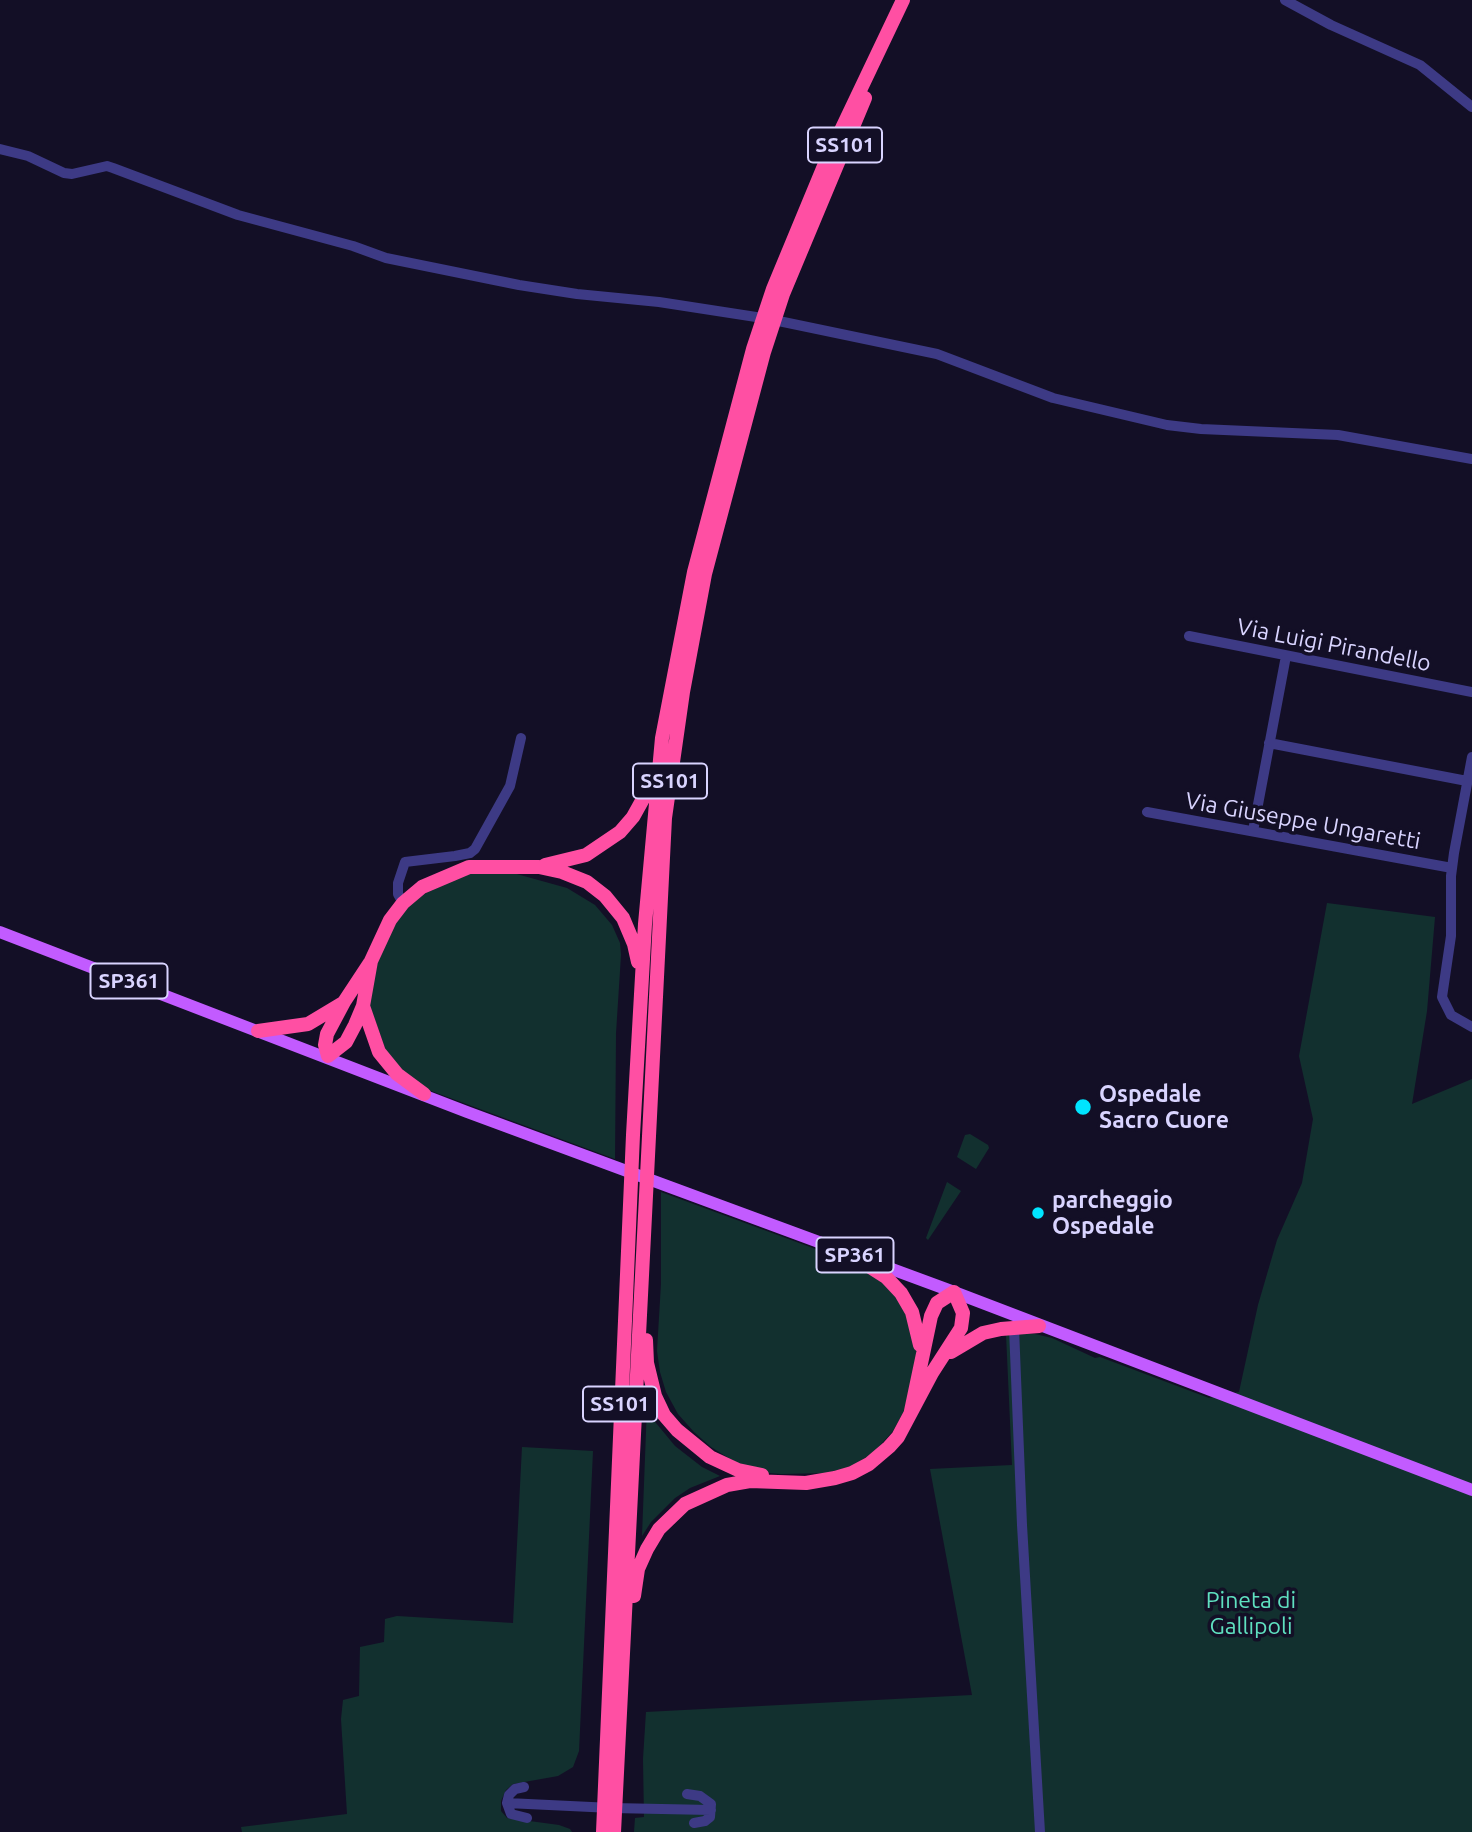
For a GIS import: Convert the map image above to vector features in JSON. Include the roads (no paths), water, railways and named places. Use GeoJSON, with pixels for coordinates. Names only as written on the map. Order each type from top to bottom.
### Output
{"type":"FeatureCollection","features":[{"type":"Feature","properties":{"kind":"highway","name":"SS101"},"geometry":{"type":"LineString","coordinates":[[603,1832],[620,1408],[642,977],[662,738],[694,572],[758,351],[829,155],[903,0]]}},
{"type":"Feature","properties":{"kind":"highway","name":"SS101"},"geometry":{"type":"LineString","coordinates":[[778,291],[867,93],[914,0]]}},
{"type":"Feature","properties":{"kind":"highway","name":"SS101"},"geometry":{"type":"LineString","coordinates":[[614,1832],[665,818],[682,692],[705,574],[758,351]]}},
{"type":"Feature","properties":{"kind":"highway"},"geometry":{"type":"LineString","coordinates":[[538,867],[586,855],[620,832],[643,799],[662,738]]}},
{"type":"Feature","properties":{"kind":"highway"},"geometry":{"type":"LineString","coordinates":[[371,961],[363,1006],[346,1042],[328,1056],[327,1034],[371,961],[390,920],[403,903],[422,887],[469,867],[538,867],[562,872],[587,882],[606,896],[623,918],[634,944],[642,977]]}},
{"type":"Feature","properties":{"kind":"highway"},"geometry":{"type":"LineString","coordinates":[[258,1031],[308,1024],[344,1002]]}},
{"type":"Feature","properties":{"kind":"highway"},"geometry":{"type":"LineString","coordinates":[[363,1006],[379,1052],[397,1074],[424,1094]]}},
{"type":"Feature","properties":{"kind":"highway"},"geometry":{"type":"LineString","coordinates":[[644,1219],[649,1261],[647,1363],[655,1396],[664,1415],[690,1443],[725,1465],[755,1475],[819,1481]]}},
{"type":"Feature","properties":{"kind":"highway"},"geometry":{"type":"LineString","coordinates":[[850,1254],[886,1277],[901,1293],[912,1312],[918,1332],[921,1369]]}},
{"type":"Feature","properties":{"kind":"highway"},"geometry":{"type":"LineString","coordinates":[[620,1736],[630,1680],[634,1589],[642,1559],[659,1529],[685,1504],[727,1485],[750,1481],[819,1481],[852,1473],[880,1455],[898,1437],[932,1373],[957,1336],[963,1318],[954,1292],[940,1300],[933,1309],[926,1328],[921,1369],[911,1411]]}},
{"type":"Feature","properties":{"kind":"highway"},"geometry":{"type":"LineString","coordinates":[[944,1357],[983,1333],[1039,1326]]}},
{"type":"Feature","properties":{"kind":"main road","name":"SP361"},"geometry":{"type":"LineString","coordinates":[[0,932],[1472,1490]]}},
{"type":"Feature","properties":{"kind":"street"},"geometry":{"type":"LineString","coordinates":[[1285,0],[1331,25],[1420,65],[1472,107]]}},
{"type":"Feature","properties":{"kind":"street"},"geometry":{"type":"LineString","coordinates":[[0,149],[28,156],[64,173],[114,167],[238,215],[353,246],[386,258],[519,285],[769,319],[937,355],[1053,398],[1167,425],[1338,435],[1472,460]]}},
{"type":"Feature","properties":{"kind":"street","name":"Via Luigi Pirandello"},"geometry":{"type":"LineString","coordinates":[[1189,636],[1472,692]]}},
{"type":"Feature","properties":{"kind":"street"},"geometry":{"type":"LineString","coordinates":[[1253,831],[1286,656]]}},
{"type":"Feature","properties":{"kind":"street"},"geometry":{"type":"LineString","coordinates":[[403,903],[398,894],[398,883],[405,862],[445,858],[470,853],[475,849],[510,786],[521,738]]}},
{"type":"Feature","properties":{"kind":"street"},"geometry":{"type":"LineString","coordinates":[[1269,743],[1467,781]]}},
{"type":"Feature","properties":{"kind":"street"},"geometry":{"type":"LineString","coordinates":[[1472,757],[1452,868],[1451,936],[1442,997],[1451,1015],[1472,1027]]}},
{"type":"Feature","properties":{"kind":"street","name":"Via Giuseppe Ungaretti"},"geometry":{"type":"LineString","coordinates":[[1147,812],[1452,868]]}},
{"type":"Feature","properties":{"kind":"street"},"geometry":{"type":"LineString","coordinates":[[1014,1328],[1021,1515],[1040,1832]]}},
{"type":"Feature","properties":{"kind":"street"},"geometry":{"type":"LineString","coordinates":[[524,1787],[515,1789],[509,1795],[507,1803],[511,1814],[527,1818]]}},
{"type":"Feature","properties":{"kind":"street"},"geometry":{"type":"LineString","coordinates":[[687,1794],[706,1799],[712,1804],[710,1817],[694,1823]]}},
{"type":"Feature","properties":{"kind":"street"},"geometry":{"type":"LineString","coordinates":[[507,1803],[711,1810]]}},
{"type":"Feature","properties":{"kind":"place","name":"Ospedale Sacro Cuore"},"geometry":{"type":"Point","coordinates":[1083,1107]}},
{"type":"Feature","properties":{"kind":"place","name":"parcheggio Ospedale"},"geometry":{"type":"Point","coordinates":[1038,1213]}},
{"type":"Feature","properties":{"kind":"park label","name":"Pineta di Gallipoli"},"geometry":{"type":"Point","coordinates":[1251,1613]}}]}
